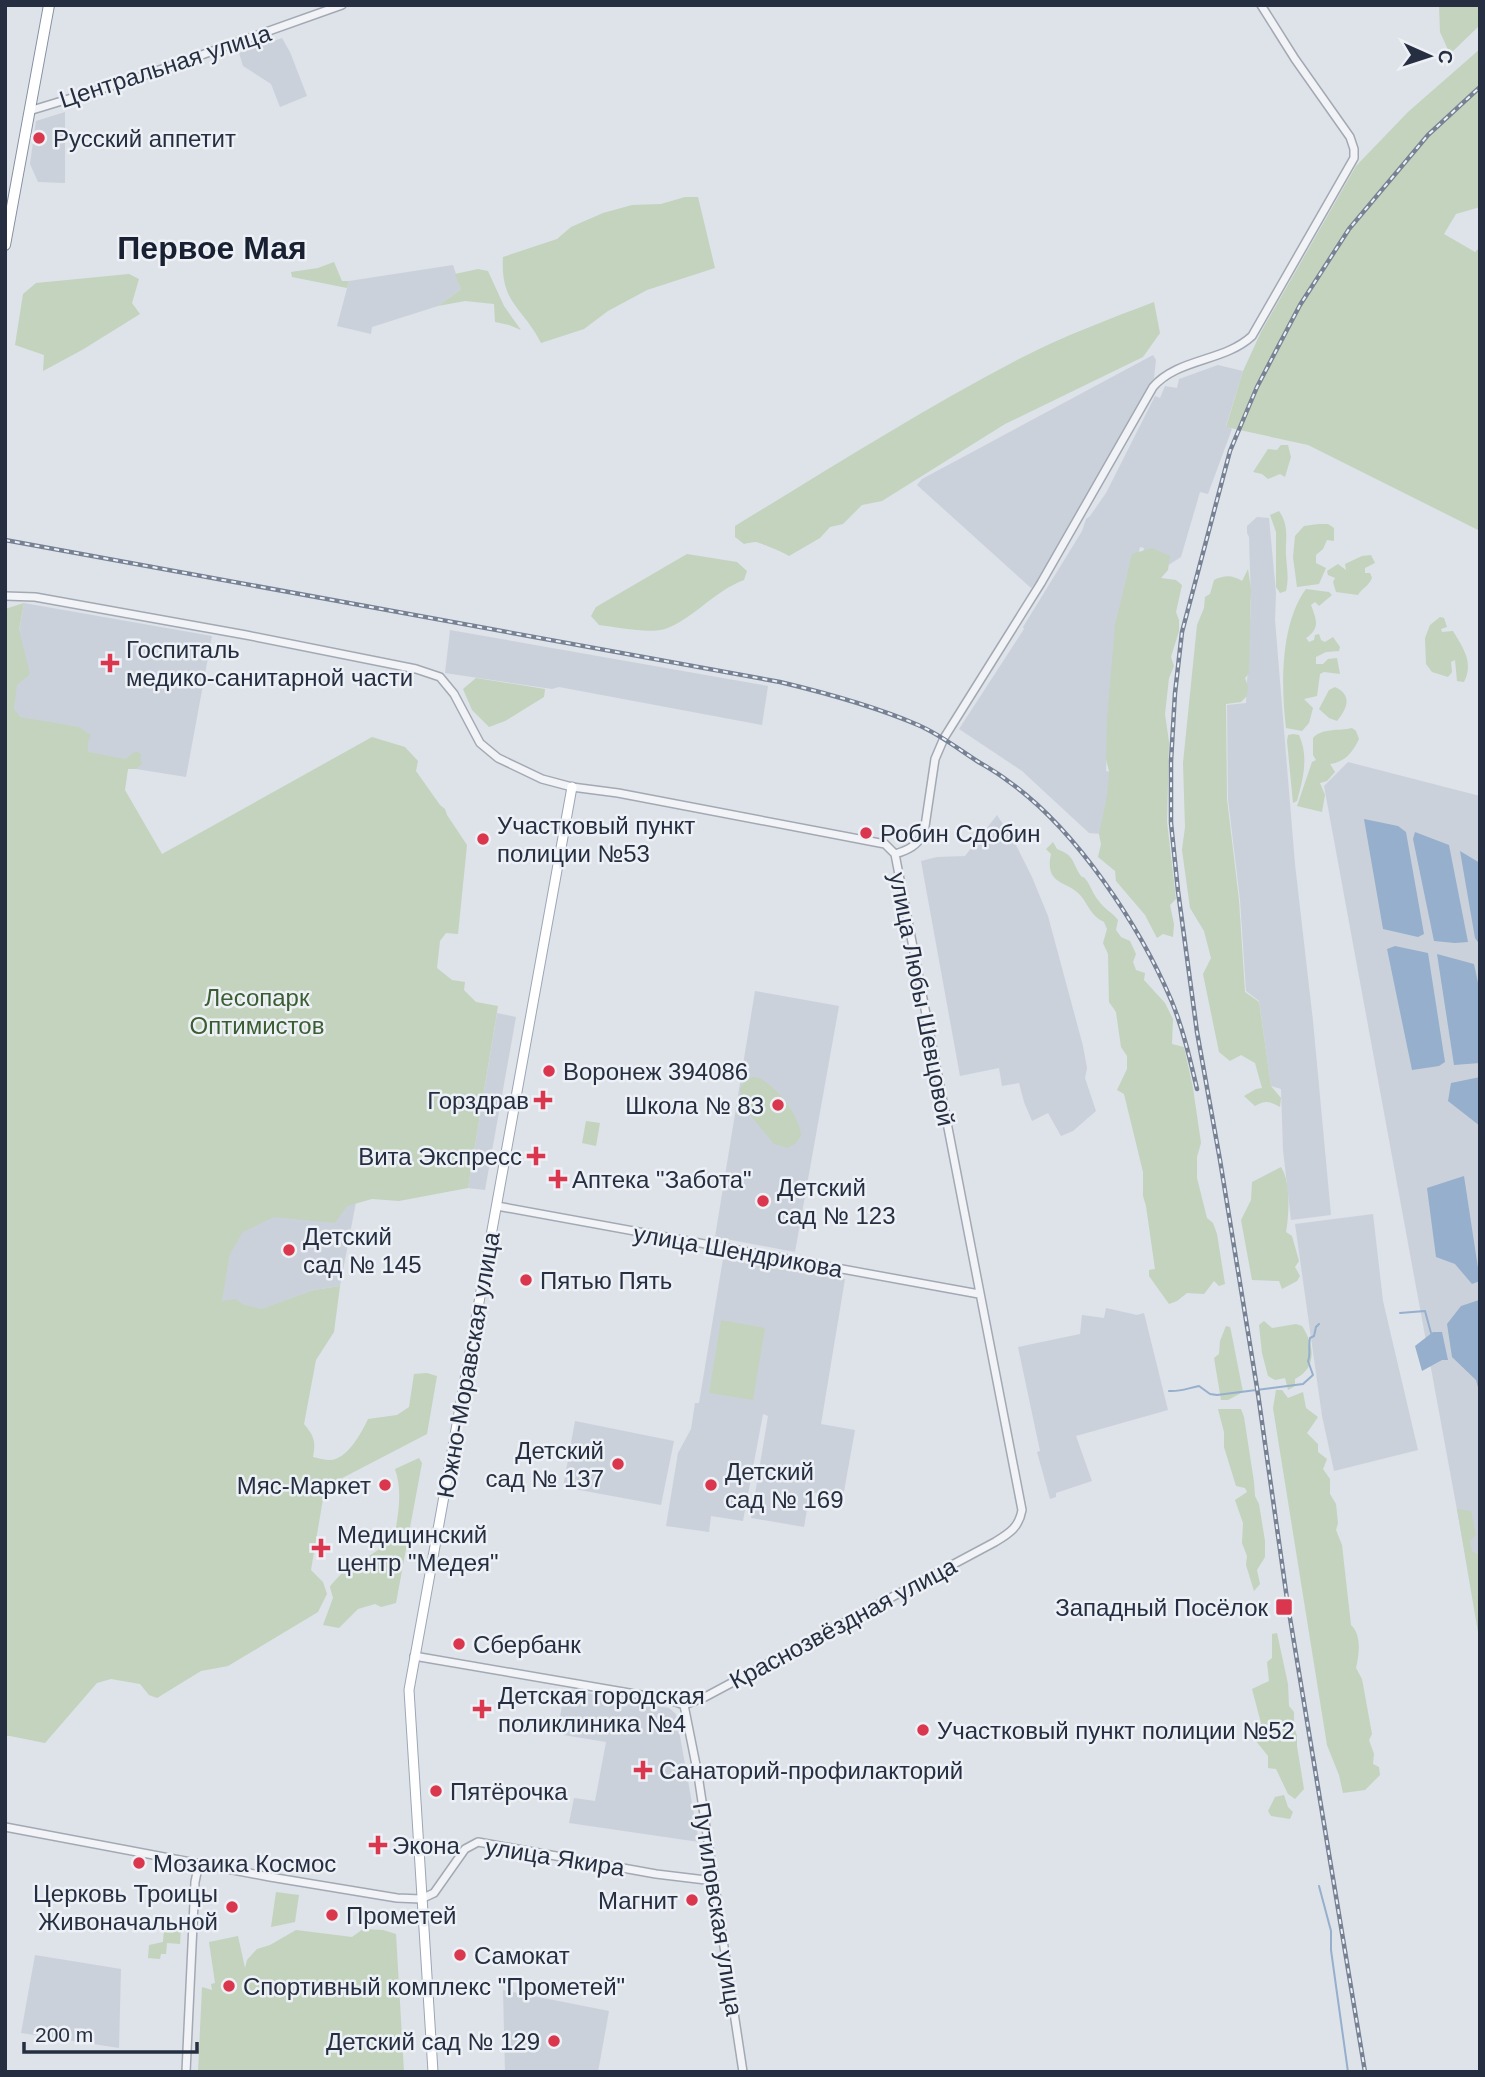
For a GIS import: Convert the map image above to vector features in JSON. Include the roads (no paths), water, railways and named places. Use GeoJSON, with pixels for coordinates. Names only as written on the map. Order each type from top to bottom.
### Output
{"type":"FeatureCollection","features":[{"type":"Feature","properties":{"kind":"highway"},"geometry":{"type":"LineString","coordinates":[[5,244],[48,5]]}},
{"type":"Feature","properties":{"kind":"main road","name":"Южно-Моравская улица"},"geometry":{"type":"LineString","coordinates":[[433,2072],[409,1698],[414,1656],[498,1206],[572,787]]}},
{"type":"Feature","properties":{"kind":"street","name":"Центральная улица"},"geometry":{"type":"LineString","coordinates":[[28,111],[134,79],[342,5]]}},
{"type":"Feature","properties":{"kind":"street","name":"улица Любы Шевцовой"},"geometry":{"type":"LineString","coordinates":[[1018,1524],[1022,1510],[895,854],[909,850],[920,842],[924,833],[936,759],[944,738],[1041,583],[1153,387],[1174,371],[1240,346],[1252,336],[1354,159],[1350,137],[1261,5]]}},
{"type":"Feature","properties":{"kind":"street"},"geometry":{"type":"LineString","coordinates":[[5,596],[34,597],[416,669],[440,677],[454,694],[480,743],[498,758],[542,779],[572,787],[629,795],[885,844],[895,854]]}},
{"type":"Feature","properties":{"kind":"street","name":"улица Шендрикова"},"geometry":{"type":"LineString","coordinates":[[498,1206],[979,1294]]}},
{"type":"Feature","properties":{"kind":"street","name":"Краснозвёздная улица"},"geometry":{"type":"LineString","coordinates":[[684,1705],[705,1697],[995,1542],[1010,1533],[1018,1524]]}},
{"type":"Feature","properties":{"kind":"street"},"geometry":{"type":"LineString","coordinates":[[414,1656],[670,1700],[684,1705]]}},
{"type":"Feature","properties":{"kind":"street","name":"Путиловская улица"},"geometry":{"type":"LineString","coordinates":[[684,1705],[743,2072]]}},
{"type":"Feature","properties":{"kind":"street"},"geometry":{"type":"LineString","coordinates":[[5,1827],[370,1894],[421,1899]]}},
{"type":"Feature","properties":{"kind":"street","name":"улица Якира"},"geometry":{"type":"LineString","coordinates":[[421,1899],[434,1893],[465,1849],[478,1842],[656,1874],[714,1881]]}},
{"type":"Feature","properties":{"kind":"street"},"geometry":{"type":"LineString","coordinates":[[186,2072],[195,1882],[199,1863]]}},
{"type":"Feature","properties":{"kind":"water"},"geometry":{"type":"Polygon","coordinates":[[[1364,819],[1398,826],[1406,832],[1424,934],[1418,937],[1383,929],[1364,819]]]}},
{"type":"Feature","properties":{"kind":"water"},"geometry":{"type":"Polygon","coordinates":[[[1415,832],[1449,845],[1468,942],[1434,941],[1413,839],[1415,832]]]}},
{"type":"Feature","properties":{"kind":"water"},"geometry":{"type":"Polygon","coordinates":[[[1460,851],[1480,863],[1480,945],[1475,938],[1460,851]]]}},
{"type":"Feature","properties":{"kind":"water"},"geometry":{"type":"Polygon","coordinates":[[[1395,946],[1428,953],[1445,1062],[1439,1066],[1412,1070],[1387,949],[1395,946]]]}},
{"type":"Feature","properties":{"kind":"water"},"geometry":{"type":"Polygon","coordinates":[[[1437,954],[1474,964],[1480,992],[1480,1063],[1454,1065],[1437,954]]]}},
{"type":"Feature","properties":{"kind":"water"},"geometry":{"type":"Polygon","coordinates":[[[1480,1077],[1480,1126],[1448,1101],[1451,1083],[1480,1077]]]}},
{"type":"Feature","properties":{"kind":"water"},"geometry":{"type":"Polygon","coordinates":[[[1464,1176],[1480,1281],[1472,1284],[1455,1264],[1436,1257],[1427,1188],[1464,1176]]]}},
{"type":"Feature","properties":{"kind":"water"},"geometry":{"type":"Polygon","coordinates":[[[1479,1300],[1480,1395],[1476,1380],[1452,1357],[1447,1324],[1461,1306],[1479,1300]]]}},
{"type":"Feature","properties":{"kind":"water"},"geometry":{"type":"Polygon","coordinates":[[[1433,1332],[1442,1332],[1448,1360],[1442,1360],[1422,1371],[1415,1346],[1433,1332]]]}},
{"type":"Feature","properties":{"kind":"waterway"},"geometry":{"type":"LineString","coordinates":[[1400,1313],[1425,1311],[1431,1333]]}},
{"type":"Feature","properties":{"kind":"waterway"},"geometry":{"type":"LineString","coordinates":[[1169,1391],[1199,1386],[1210,1394],[1217,1395],[1303,1384],[1313,1375],[1308,1361],[1309,1341],[1319,1324]]}},
{"type":"Feature","properties":{"kind":"waterway"},"geometry":{"type":"LineString","coordinates":[[1319,1886],[1331,1931],[1331,1950],[1348,2072]]}},
{"type":"Feature","properties":{"kind":"railway"},"geometry":{"type":"LineString","coordinates":[[1365,2072],[1288,1606],[1258,1394],[1197,1032],[1171,823],[1171,761],[1182,632],[1230,451],[1257,387],[1300,305],[1349,229],[1428,135],[1480,87]]}},
{"type":"Feature","properties":{"kind":"railway"},"geometry":{"type":"LineString","coordinates":[[5,540],[780,682],[850,700],[918,725],[996,773],[1033,801],[1058,825],[1104,881],[1142,942],[1172,1002],[1197,1089]]}},
{"type":"Feature","properties":{"kind":"place","name":"Русский аппетит"},"geometry":{"type":"Point","coordinates":[39,138]}},
{"type":"Feature","properties":{"kind":"place","name":"Госпиталь медико-санитарной части"},"geometry":{"type":"Point","coordinates":[110,663]}},
{"type":"Feature","properties":{"kind":"place","name":"Робин Сдобин"},"geometry":{"type":"Point","coordinates":[866,833]}},
{"type":"Feature","properties":{"kind":"place","name":"Участковый пункт полиции №53"},"geometry":{"type":"Point","coordinates":[483,839]}},
{"type":"Feature","properties":{"kind":"place","name":"Воронеж 394086"},"geometry":{"type":"Point","coordinates":[549,1071]}},
{"type":"Feature","properties":{"kind":"place","name":"Горздрав"},"geometry":{"type":"Point","coordinates":[543,1100]}},
{"type":"Feature","properties":{"kind":"place","name":"Школа № 83"},"geometry":{"type":"Point","coordinates":[778,1105]}},
{"type":"Feature","properties":{"kind":"place","name":"Вита Экспресс"},"geometry":{"type":"Point","coordinates":[536,1156]}},
{"type":"Feature","properties":{"kind":"place","name":"Аптека \"Забота\""},"geometry":{"type":"Point","coordinates":[558,1179]}},
{"type":"Feature","properties":{"kind":"place","name":"Детский сад № 123"},"geometry":{"type":"Point","coordinates":[763,1201]}},
{"type":"Feature","properties":{"kind":"place","name":"Детский сад № 145"},"geometry":{"type":"Point","coordinates":[289,1250]}},
{"type":"Feature","properties":{"kind":"place","name":"Пятью Пять"},"geometry":{"type":"Point","coordinates":[526,1280]}},
{"type":"Feature","properties":{"kind":"place","name":"Детский сад № 137"},"geometry":{"type":"Point","coordinates":[618,1464]}},
{"type":"Feature","properties":{"kind":"place","name":"Мяс-Маркет"},"geometry":{"type":"Point","coordinates":[385,1485]}},
{"type":"Feature","properties":{"kind":"place","name":"Детский сад № 169"},"geometry":{"type":"Point","coordinates":[711,1485]}},
{"type":"Feature","properties":{"kind":"place","name":"Медицинский центр \"Медея\""},"geometry":{"type":"Point","coordinates":[321,1548]}},
{"type":"Feature","properties":{"kind":"place","name":"Западный Посёлок"},"geometry":{"type":"Point","coordinates":[1284,1607]}},
{"type":"Feature","properties":{"kind":"place","name":"Сбербанк"},"geometry":{"type":"Point","coordinates":[459,1644]}},
{"type":"Feature","properties":{"kind":"place","name":"Детская городская поликлиника №4"},"geometry":{"type":"Point","coordinates":[482,1709]}},
{"type":"Feature","properties":{"kind":"place","name":"Участковый пункт полиции №52"},"geometry":{"type":"Point","coordinates":[923,1730]}},
{"type":"Feature","properties":{"kind":"place","name":"Cанаторий-профилакторий"},"geometry":{"type":"Point","coordinates":[643,1770]}},
{"type":"Feature","properties":{"kind":"place","name":"Пятёрочка"},"geometry":{"type":"Point","coordinates":[436,1791]}},
{"type":"Feature","properties":{"kind":"place","name":"Экона"},"geometry":{"type":"Point","coordinates":[378,1845]}},
{"type":"Feature","properties":{"kind":"place","name":"Мозаика Космос"},"geometry":{"type":"Point","coordinates":[139,1863]}},
{"type":"Feature","properties":{"kind":"place","name":"Магнит"},"geometry":{"type":"Point","coordinates":[692,1900]}},
{"type":"Feature","properties":{"kind":"place","name":"Церковь Троицы Живоначальной"},"geometry":{"type":"Point","coordinates":[232,1907]}},
{"type":"Feature","properties":{"kind":"place","name":"Прометей"},"geometry":{"type":"Point","coordinates":[332,1915]}},
{"type":"Feature","properties":{"kind":"place","name":"Самокат"},"geometry":{"type":"Point","coordinates":[460,1955]}},
{"type":"Feature","properties":{"kind":"place","name":"Спортивный комплекс \"Прометей\""},"geometry":{"type":"Point","coordinates":[229,1986]}},
{"type":"Feature","properties":{"kind":"place","name":"Детский сад № 129"},"geometry":{"type":"Point","coordinates":[554,2041]}},
{"type":"Feature","properties":{"kind":"district","name":"Первое Мая"},"geometry":{"type":"Point","coordinates":[212,248]}},
{"type":"Feature","properties":{"kind":"park label","name":"Лесопарк Оптимистов"},"geometry":{"type":"Point","coordinates":[257,1011]}}]}
